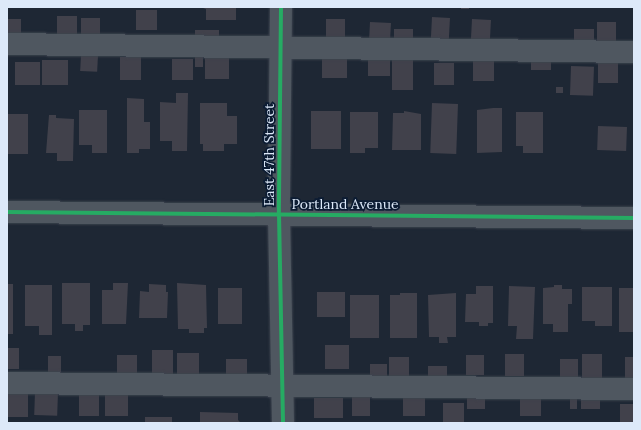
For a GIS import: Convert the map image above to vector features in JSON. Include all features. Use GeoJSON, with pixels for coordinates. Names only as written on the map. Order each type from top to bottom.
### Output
{"type":"FeatureCollection","features":[{"type":"Feature","properties":{"kind":"street","name":"East 47th Street"},"geometry":{"type":"LineString","coordinates":[[281,7],[279,214],[283,423]]}},
{"type":"Feature","properties":{"kind":"street"},"geometry":{"type":"LineString","coordinates":[[7,44],[634,52]]}},
{"type":"Feature","properties":{"kind":"street","name":"Portland Avenue"},"geometry":{"type":"LineString","coordinates":[[7,212],[634,218]]}},
{"type":"Feature","properties":{"kind":"street"},"geometry":{"type":"LineString","coordinates":[[7,383],[634,389]]}},
{"type":"Feature","properties":{"kind":"building"},"geometry":{"type":"Polygon","coordinates":[[[200,7],[236,7],[236,20],[206,20],[206,9],[200,7]]]}},
{"type":"Feature","properties":{"kind":"building"},"geometry":{"type":"Polygon","coordinates":[[[461,7],[469,7],[469,9],[461,9],[461,7]]]}},
{"type":"Feature","properties":{"kind":"building"},"geometry":{"type":"Polygon","coordinates":[[[136,10],[157,10],[157,30],[136,30],[136,10]]]}},
{"type":"Feature","properties":{"kind":"building"},"geometry":{"type":"Polygon","coordinates":[[[57,16],[77,16],[77,41],[57,41],[57,16]]]}},
{"type":"Feature","properties":{"kind":"building"},"geometry":{"type":"Polygon","coordinates":[[[432,17],[450,18],[449,45],[431,44],[432,17]]]}},
{"type":"Feature","properties":{"kind":"building"},"geometry":{"type":"Polygon","coordinates":[[[81,18],[100,18],[100,39],[81,39],[81,18]]]}},
{"type":"Feature","properties":{"kind":"building"},"geometry":{"type":"Polygon","coordinates":[[[7,19],[21,19],[21,40],[7,40],[7,19]]]}},
{"type":"Feature","properties":{"kind":"building"},"geometry":{"type":"Polygon","coordinates":[[[326,19],[345,19],[345,43],[326,43],[326,19]]]}},
{"type":"Feature","properties":{"kind":"building"},"geometry":{"type":"Polygon","coordinates":[[[472,19],[491,20],[490,40],[471,39],[472,19]]]}},
{"type":"Feature","properties":{"kind":"building"},"geometry":{"type":"Polygon","coordinates":[[[370,22],[391,23],[390,45],[369,44],[370,22]]]}},
{"type":"Feature","properties":{"kind":"building"},"geometry":{"type":"Polygon","coordinates":[[[597,22],[616,22],[616,45],[597,45],[597,22]]]}},
{"type":"Feature","properties":{"kind":"building"},"geometry":{"type":"Polygon","coordinates":[[[394,29],[413,29],[413,43],[394,43],[394,29]]]}},
{"type":"Feature","properties":{"kind":"building"},"geometry":{"type":"Polygon","coordinates":[[[574,29],[594,29],[594,44],[574,44],[574,29]]]}},
{"type":"Feature","properties":{"kind":"building"},"geometry":{"type":"Polygon","coordinates":[[[195,30],[219,30],[219,41],[195,41],[195,30]]]}},
{"type":"Feature","properties":{"kind":"building"},"geometry":{"type":"Polygon","coordinates":[[[81,55],[98,56],[97,72],[80,71],[81,55]]]}},
{"type":"Feature","properties":{"kind":"building"},"geometry":{"type":"Polygon","coordinates":[[[205,55],[229,55],[229,79],[205,79],[205,55]]]}},
{"type":"Feature","properties":{"kind":"building"},"geometry":{"type":"Polygon","coordinates":[[[322,56],[347,56],[347,78],[322,78],[322,56]]]}},
{"type":"Feature","properties":{"kind":"building"},"geometry":{"type":"Polygon","coordinates":[[[392,56],[413,56],[413,90],[392,90],[392,56]]]}},
{"type":"Feature","properties":{"kind":"building"},"geometry":{"type":"Polygon","coordinates":[[[120,57],[141,57],[141,80],[120,80],[120,57]]]}},
{"type":"Feature","properties":{"kind":"building"},"geometry":{"type":"Polygon","coordinates":[[[195,57],[203,57],[203,67],[195,67],[195,57]]]}},
{"type":"Feature","properties":{"kind":"building"},"geometry":{"type":"Polygon","coordinates":[[[368,57],[390,57],[390,76],[368,76],[368,57]]]}},
{"type":"Feature","properties":{"kind":"building"},"geometry":{"type":"Polygon","coordinates":[[[531,58],[551,58],[551,70],[531,70],[531,58]]]}},
{"type":"Feature","properties":{"kind":"building"},"geometry":{"type":"Polygon","coordinates":[[[172,59],[193,59],[193,80],[172,80],[172,59]]]}},
{"type":"Feature","properties":{"kind":"building"},"geometry":{"type":"Polygon","coordinates":[[[598,59],[618,59],[618,83],[598,83],[598,59]]]}},
{"type":"Feature","properties":{"kind":"building"},"geometry":{"type":"Polygon","coordinates":[[[42,60],[68,60],[68,85],[42,85],[42,60]]]}},
{"type":"Feature","properties":{"kind":"building"},"geometry":{"type":"Polygon","coordinates":[[[473,61],[494,61],[494,81],[473,81],[473,61]]]}},
{"type":"Feature","properties":{"kind":"building"},"geometry":{"type":"Polygon","coordinates":[[[15,62],[40,62],[40,85],[15,85],[15,62]]]}},
{"type":"Feature","properties":{"kind":"building"},"geometry":{"type":"Polygon","coordinates":[[[434,63],[454,63],[454,85],[434,85],[434,63]]]}},
{"type":"Feature","properties":{"kind":"building"},"geometry":{"type":"Polygon","coordinates":[[[571,66],[594,67],[593,96],[570,95],[571,66]]]}},
{"type":"Feature","properties":{"kind":"building"},"geometry":{"type":"Polygon","coordinates":[[[556,87],[563,87],[563,93],[556,93],[556,87]]]}},
{"type":"Feature","properties":{"kind":"building"},"geometry":{"type":"Polygon","coordinates":[[[176,93],[188,93],[187,151],[172,151],[172,141],[160,141],[160,102],[176,103],[176,93]]]}},
{"type":"Feature","properties":{"kind":"building"},"geometry":{"type":"Polygon","coordinates":[[[127,98],[144,99],[144,122],[150,122],[150,149],[139,149],[139,153],[127,153],[127,98]]]}},
{"type":"Feature","properties":{"kind":"building"},"geometry":{"type":"Polygon","coordinates":[[[200,103],[227,103],[227,116],[237,116],[237,144],[224,144],[224,151],[203,151],[203,144],[200,144],[200,103]]]}},
{"type":"Feature","properties":{"kind":"building"},"geometry":{"type":"Polygon","coordinates":[[[432,103],[458,104],[456,154],[430,153],[432,103]]]}},
{"type":"Feature","properties":{"kind":"building"},"geometry":{"type":"Polygon","coordinates":[[[502,108],[502,152],[477,153],[477,110],[502,108]]]}},
{"type":"Feature","properties":{"kind":"building"},"geometry":{"type":"Polygon","coordinates":[[[79,110],[107,110],[107,153],[92,153],[92,145],[79,145],[79,110]]]}},
{"type":"Feature","properties":{"kind":"building"},"geometry":{"type":"Polygon","coordinates":[[[311,111],[341,111],[341,149],[311,149],[311,111]]]}},
{"type":"Feature","properties":{"kind":"building"},"geometry":{"type":"Polygon","coordinates":[[[404,111],[421,114],[421,150],[392,150],[393,113],[404,113],[404,111]]]}},
{"type":"Feature","properties":{"kind":"building"},"geometry":{"type":"Polygon","coordinates":[[[350,112],[378,112],[378,148],[365,148],[365,153],[350,153],[350,112]]]}},
{"type":"Feature","properties":{"kind":"building"},"geometry":{"type":"Polygon","coordinates":[[[516,112],[543,112],[543,153],[523,153],[523,146],[516,146],[516,112]]]}},
{"type":"Feature","properties":{"kind":"building"},"geometry":{"type":"Polygon","coordinates":[[[7,114],[28,114],[28,154],[7,154],[7,114]]]}},
{"type":"Feature","properties":{"kind":"building"},"geometry":{"type":"Polygon","coordinates":[[[49,115],[56,115],[56,118],[74,119],[73,161],[57,161],[57,153],[46,153],[49,115]]]}},
{"type":"Feature","properties":{"kind":"building"},"geometry":{"type":"Polygon","coordinates":[[[598,126],[627,127],[626,151],[597,150],[598,126]]]}},
{"type":"Feature","properties":{"kind":"building"},"geometry":{"type":"Polygon","coordinates":[[[62,283],[90,283],[90,325],[83,325],[83,331],[75,331],[75,324],[62,324],[62,283]]]}},
{"type":"Feature","properties":{"kind":"building"},"geometry":{"type":"Polygon","coordinates":[[[113,283],[128,283],[126,324],[102,324],[102,290],[113,290],[113,283]]]}},
{"type":"Feature","properties":{"kind":"building"},"geometry":{"type":"Polygon","coordinates":[[[177,283],[206,285],[207,328],[204,328],[204,333],[189,333],[189,329],[178,329],[177,283]]]}},
{"type":"Feature","properties":{"kind":"building"},"geometry":{"type":"Polygon","coordinates":[[[7,284],[13,284],[13,334],[7,334],[7,284]]]}},
{"type":"Feature","properties":{"kind":"building"},"geometry":{"type":"Polygon","coordinates":[[[149,284],[166,285],[166,292],[168,292],[167,318],[139,318],[140,291],[149,292],[149,284]]]}},
{"type":"Feature","properties":{"kind":"building"},"geometry":{"type":"Polygon","coordinates":[[[25,285],[52,285],[52,335],[39,335],[39,326],[25,326],[25,285]]]}},
{"type":"Feature","properties":{"kind":"building"},"geometry":{"type":"Polygon","coordinates":[[[554,285],[562,285],[562,289],[572,289],[572,304],[568,304],[568,332],[553,332],[553,324],[543,324],[543,288],[554,287],[554,285]]]}},
{"type":"Feature","properties":{"kind":"building"},"geometry":{"type":"Polygon","coordinates":[[[476,286],[493,286],[493,323],[488,323],[488,326],[479,326],[479,322],[465,322],[466,294],[476,294],[476,286]]]}},
{"type":"Feature","properties":{"kind":"building"},"geometry":{"type":"Polygon","coordinates":[[[509,286],[535,287],[533,339],[516,339],[517,326],[508,326],[509,286]]]}},
{"type":"Feature","properties":{"kind":"building"},"geometry":{"type":"Polygon","coordinates":[[[582,287],[612,287],[612,326],[595,326],[595,321],[582,321],[582,287]]]}},
{"type":"Feature","properties":{"kind":"building"},"geometry":{"type":"Polygon","coordinates":[[[218,288],[242,288],[242,324],[218,324],[218,288]]]}},
{"type":"Feature","properties":{"kind":"building"},"geometry":{"type":"Polygon","coordinates":[[[619,288],[634,288],[634,332],[619,332],[619,288]]]}},
{"type":"Feature","properties":{"kind":"building"},"geometry":{"type":"Polygon","coordinates":[[[317,292],[345,292],[345,317],[317,317],[317,292]]]}},
{"type":"Feature","properties":{"kind":"building"},"geometry":{"type":"Polygon","coordinates":[[[400,293],[417,293],[417,338],[390,338],[390,295],[400,295],[400,293]]]}},
{"type":"Feature","properties":{"kind":"building"},"geometry":{"type":"Polygon","coordinates":[[[456,293],[456,337],[447,337],[448,343],[439,343],[439,337],[429,337],[428,295],[456,293]]]}},
{"type":"Feature","properties":{"kind":"building"},"geometry":{"type":"Polygon","coordinates":[[[350,295],[379,295],[379,338],[350,338],[350,295]]]}},
{"type":"Feature","properties":{"kind":"building"},"geometry":{"type":"Polygon","coordinates":[[[325,345],[349,345],[349,369],[325,369],[325,345]]]}},
{"type":"Feature","properties":{"kind":"building"},"geometry":{"type":"Polygon","coordinates":[[[7,348],[19,348],[19,369],[7,369],[7,348]]]}},
{"type":"Feature","properties":{"kind":"building"},"geometry":{"type":"Polygon","coordinates":[[[152,350],[173,350],[173,374],[152,374],[152,350]]]}},
{"type":"Feature","properties":{"kind":"building"},"geometry":{"type":"Polygon","coordinates":[[[177,353],[199,353],[199,378],[177,378],[177,353]]]}},
{"type":"Feature","properties":{"kind":"building"},"geometry":{"type":"Polygon","coordinates":[[[505,354],[524,354],[524,376],[505,376],[505,354]]]}},
{"type":"Feature","properties":{"kind":"building"},"geometry":{"type":"Polygon","coordinates":[[[582,354],[602,354],[602,381],[582,381],[582,354]]]}},
{"type":"Feature","properties":{"kind":"building"},"geometry":{"type":"Polygon","coordinates":[[[117,355],[137,355],[137,377],[117,377],[117,355]]]}},
{"type":"Feature","properties":{"kind":"building"},"geometry":{"type":"Polygon","coordinates":[[[466,355],[484,355],[484,375],[466,375],[466,355]]]}},
{"type":"Feature","properties":{"kind":"building"},"geometry":{"type":"Polygon","coordinates":[[[48,356],[61,356],[61,376],[48,376],[48,356]]]}},
{"type":"Feature","properties":{"kind":"building"},"geometry":{"type":"Polygon","coordinates":[[[389,357],[409,357],[409,380],[389,380],[389,357]]]}},
{"type":"Feature","properties":{"kind":"building"},"geometry":{"type":"Polygon","coordinates":[[[625,357],[634,357],[634,380],[625,380],[625,357]]]}},
{"type":"Feature","properties":{"kind":"building"},"geometry":{"type":"Polygon","coordinates":[[[226,359],[247,359],[247,380],[226,380],[226,359]]]}},
{"type":"Feature","properties":{"kind":"building"},"geometry":{"type":"Polygon","coordinates":[[[560,359],[578,359],[578,383],[560,383],[560,359]]]}},
{"type":"Feature","properties":{"kind":"building"},"geometry":{"type":"Polygon","coordinates":[[[370,364],[387,364],[387,380],[370,380],[370,364]]]}},
{"type":"Feature","properties":{"kind":"building"},"geometry":{"type":"Polygon","coordinates":[[[428,366],[447,366],[447,380],[428,380],[428,366]]]}},
{"type":"Feature","properties":{"kind":"building"},"geometry":{"type":"Polygon","coordinates":[[[35,392],[58,393],[57,416],[34,415],[35,392]]]}},
{"type":"Feature","properties":{"kind":"building"},"geometry":{"type":"Polygon","coordinates":[[[7,394],[28,394],[28,417],[7,417],[7,394]]]}},
{"type":"Feature","properties":{"kind":"building"},"geometry":{"type":"Polygon","coordinates":[[[352,394],[370,394],[370,416],[352,416],[352,394]]]}},
{"type":"Feature","properties":{"kind":"building"},"geometry":{"type":"Polygon","coordinates":[[[79,395],[99,395],[99,416],[79,416],[79,395]]]}},
{"type":"Feature","properties":{"kind":"building"},"geometry":{"type":"Polygon","coordinates":[[[105,395],[128,395],[128,416],[105,416],[105,395]]]}},
{"type":"Feature","properties":{"kind":"building"},"geometry":{"type":"Polygon","coordinates":[[[403,395],[425,395],[425,416],[403,416],[403,395]]]}},
{"type":"Feature","properties":{"kind":"building"},"geometry":{"type":"Polygon","coordinates":[[[467,396],[485,396],[485,409],[467,409],[467,396]]]}},
{"type":"Feature","properties":{"kind":"building"},"geometry":{"type":"Polygon","coordinates":[[[520,396],[541,396],[541,416],[520,416],[520,396]]]}},
{"type":"Feature","properties":{"kind":"building"},"geometry":{"type":"Polygon","coordinates":[[[581,396],[600,396],[600,409],[581,409],[581,396]]]}},
{"type":"Feature","properties":{"kind":"building"},"geometry":{"type":"Polygon","coordinates":[[[314,398],[343,398],[343,418],[314,418],[314,398]]]}},
{"type":"Feature","properties":{"kind":"building"},"geometry":{"type":"Polygon","coordinates":[[[570,398],[577,398],[577,409],[570,409],[570,398]]]}},
{"type":"Feature","properties":{"kind":"building"},"geometry":{"type":"Polygon","coordinates":[[[443,403],[464,403],[464,423],[443,423],[443,403]]]}},
{"type":"Feature","properties":{"kind":"building"},"geometry":{"type":"Polygon","coordinates":[[[620,404],[634,404],[634,423],[620,423],[620,404]]]}},
{"type":"Feature","properties":{"kind":"building"},"geometry":{"type":"Polygon","coordinates":[[[200,412],[238,413],[238,420],[241,423],[200,423],[200,412]]]}},
{"type":"Feature","properties":{"kind":"building"},"geometry":{"type":"Polygon","coordinates":[[[145,417],[172,417],[172,423],[145,423],[145,417]]]}},
{"type":"Feature","properties":{"kind":"cycle path"},"geometry":{"type":"LineString","coordinates":[[281,7],[279,214],[283,423]]}},
{"type":"Feature","properties":{"kind":"cycle path"},"geometry":{"type":"LineString","coordinates":[[7,212],[634,218]]}}]}
